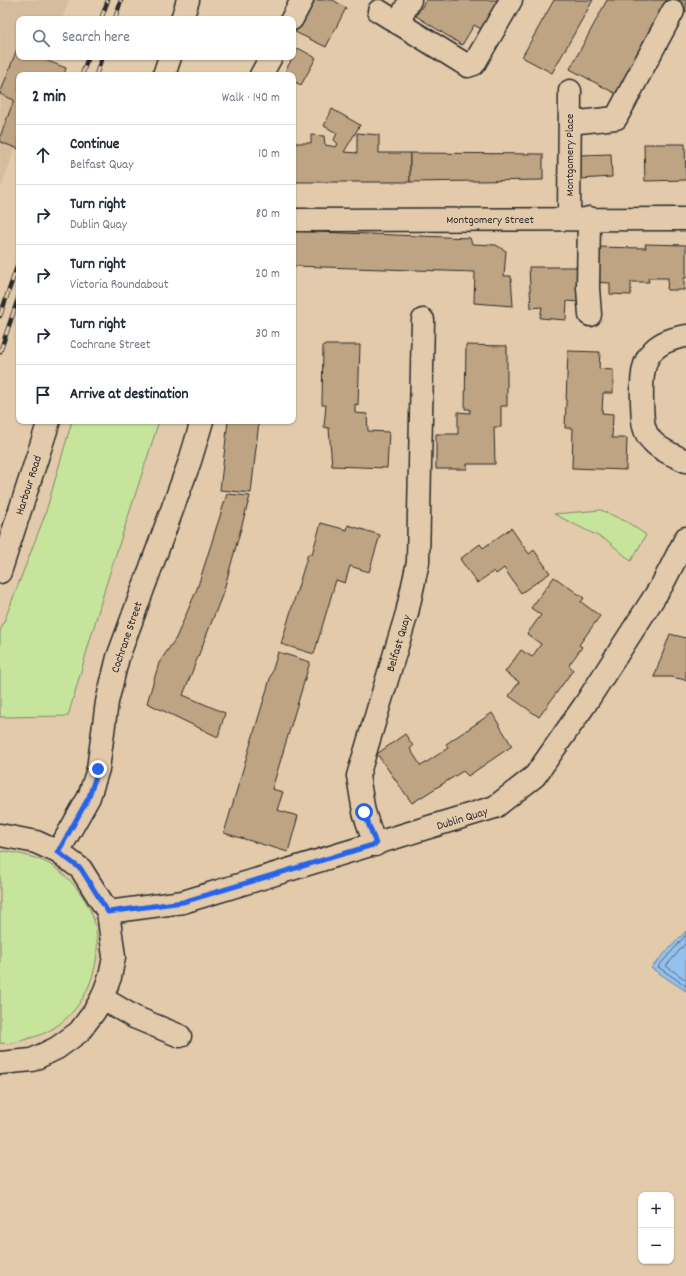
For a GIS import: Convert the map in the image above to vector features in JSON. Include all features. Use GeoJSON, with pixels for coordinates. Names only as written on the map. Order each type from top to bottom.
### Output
{"type":"FeatureCollection","features":[{"type":"Feature","properties":{"kind":"street"},"geometry":{"type":"LineString","coordinates":[[183,16],[188,0]]}},
{"type":"Feature","properties":{"kind":"street"},"geometry":{"type":"LineString","coordinates":[[294,16],[302,0]]}},
{"type":"Feature","properties":{"kind":"street"},"geometry":{"type":"LineString","coordinates":[[398,23],[410,0]]}},
{"type":"Feature","properties":{"kind":"street"},"geometry":{"type":"LineString","coordinates":[[379,11],[468,66],[474,64],[511,0]]}},
{"type":"Feature","properties":{"kind":"street"},"geometry":{"type":"LineString","coordinates":[[570,123],[616,118],[673,11]]}},
{"type":"Feature","properties":{"kind":"street"},"geometry":{"type":"LineString","coordinates":[[165,72],[169,60]]}},
{"type":"Feature","properties":{"kind":"street"},"geometry":{"type":"LineString","coordinates":[[263,72],[269,60]]}},
{"type":"Feature","properties":{"kind":"street","name":"Montgomery Place"},"geometry":{"type":"LineString","coordinates":[[570,91],[570,123],[590,314]]}},
{"type":"Feature","properties":{"kind":"street","name":"Montgomery Street"},"geometry":{"type":"LineString","coordinates":[[296,220],[579,218],[686,219]]}},
{"type":"Feature","properties":{"kind":"street","name":"Belfast Quay"},"geometry":{"type":"LineString","coordinates":[[376,844],[364,812],[358,776],[407,613],[418,562],[423,320]]}},
{"type":"Feature","properties":{"kind":"street"},"geometry":{"type":"LineString","coordinates":[[686,336],[672,338],[655,348],[647,358],[642,374],[643,426],[651,441],[670,454],[686,461]]}},
{"type":"Feature","properties":{"kind":"street","name":"Harbour Road"},"geometry":{"type":"LineString","coordinates":[[0,572],[48,424]]}},
{"type":"Feature","properties":{"kind":"street","name":"Cochrane Street"},"geometry":{"type":"LineString","coordinates":[[58,852],[89,797],[98,769],[107,702],[118,657],[190,461],[201,424]]}},
{"type":"Feature","properties":{"kind":"street","name":"Dublin Quay"},"geometry":{"type":"LineString","coordinates":[[108,912],[183,902],[495,807],[535,776],[584,706],[662,586],[686,538]]}},
{"type":"Feature","properties":{"kind":"street"},"geometry":{"type":"LineString","coordinates":[[0,835],[36,842],[58,852],[81,869],[108,912],[114,957],[110,977],[102,998],[94,1012],[79,1032],[57,1048],[32,1060],[8,1062],[0,1078]]}},
{"type":"Feature","properties":{"kind":"street"},"geometry":{"type":"LineString","coordinates":[[102,998],[134,1017],[180,1036]]}},
{"type":"Feature","properties":{"kind":"shaded area"},"geometry":{"type":"Polygon","coordinates":[[[0,0],[69,0],[63,16],[16,16],[16,60],[47,60],[43,72],[16,72],[16,146],[0,190],[0,0]]]}},
{"type":"Feature","properties":{"kind":"green space"},"geometry":{"type":"Polygon","coordinates":[[[71,424],[158,424],[106,585],[68,716],[0,717],[0,632],[45,515],[71,424]]]}},
{"type":"Feature","properties":{"kind":"green space"},"geometry":{"type":"Polygon","coordinates":[[[601,510],[627,522],[646,535],[631,561],[608,541],[554,514],[601,510]]]}},
{"type":"Feature","properties":{"kind":"green space"},"geometry":{"type":"Polygon","coordinates":[[[5,851],[41,860],[55,867],[61,872],[81,894],[89,907],[94,921],[97,940],[96,958],[92,976],[85,993],[75,1009],[62,1022],[47,1032],[15,1042],[0,1043],[0,852],[5,851]]]}},
{"type":"Feature","properties":{"kind":"water"},"geometry":{"type":"Polygon","coordinates":[[[686,931],[686,991],[651,968],[686,931]]]}},
{"type":"Feature","properties":{"kind":"building"},"geometry":{"type":"Polygon","coordinates":[[[311,0],[333,0],[346,8],[326,47],[296,32],[311,0]]]}},
{"type":"Feature","properties":{"kind":"building"},"geometry":{"type":"Polygon","coordinates":[[[426,0],[502,0],[483,30],[474,25],[462,45],[416,16],[426,0]]]}},
{"type":"Feature","properties":{"kind":"building"},"geometry":{"type":"Polygon","coordinates":[[[554,0],[593,0],[552,73],[522,57],[554,0]]]}},
{"type":"Feature","properties":{"kind":"building"},"geometry":{"type":"Polygon","coordinates":[[[607,0],[686,0],[686,12],[669,3],[620,96],[570,69],[607,0]]]}},
{"type":"Feature","properties":{"kind":"building"},"geometry":{"type":"Polygon","coordinates":[[[298,48],[316,58],[301,85],[296,82],[296,72],[285,72],[291,60],[296,60],[296,52],[298,48]]]}},
{"type":"Feature","properties":{"kind":"building"},"geometry":{"type":"Polygon","coordinates":[[[16,52],[16,60],[45,60],[66,68],[65,72],[16,72],[16,148],[0,142],[0,137],[14,100],[0,94],[16,52]]]}},
{"type":"Feature","properties":{"kind":"building"},"geometry":{"type":"Polygon","coordinates":[[[332,109],[360,125],[344,152],[357,153],[357,133],[379,135],[379,153],[410,153],[410,182],[296,182],[296,143],[311,143],[311,135],[324,136],[325,145],[336,147],[338,144],[334,140],[337,133],[324,126],[332,109]]]}},
{"type":"Feature","properties":{"kind":"building"},"geometry":{"type":"Polygon","coordinates":[[[644,144],[685,144],[686,180],[645,181],[644,144]]]}},
{"type":"Feature","properties":{"kind":"building"},"geometry":{"type":"Polygon","coordinates":[[[410,153],[543,154],[543,180],[410,182],[410,153]]]}},
{"type":"Feature","properties":{"kind":"building"},"geometry":{"type":"Polygon","coordinates":[[[611,154],[612,177],[580,179],[581,155],[611,154]]]}},
{"type":"Feature","properties":{"kind":"building"},"geometry":{"type":"Polygon","coordinates":[[[296,231],[470,238],[472,244],[496,245],[506,251],[504,276],[511,276],[513,306],[474,303],[475,272],[296,266],[296,231]]]}},
{"type":"Feature","properties":{"kind":"building"},"geometry":{"type":"Polygon","coordinates":[[[645,244],[686,245],[686,278],[684,278],[684,290],[667,290],[668,278],[648,278],[649,282],[631,282],[631,295],[610,294],[610,283],[593,282],[594,247],[646,248],[645,244]]]}},
{"type":"Feature","properties":{"kind":"building"},"geometry":{"type":"Polygon","coordinates":[[[529,267],[578,267],[578,302],[567,301],[566,320],[540,318],[542,307],[531,308],[529,267]]]}},
{"type":"Feature","properties":{"kind":"building"},"geometry":{"type":"Polygon","coordinates":[[[323,345],[360,345],[358,405],[355,404],[355,413],[367,414],[368,431],[389,432],[387,468],[332,466],[329,428],[324,427],[326,405],[322,405],[323,345]]]}},
{"type":"Feature","properties":{"kind":"building"},"geometry":{"type":"Polygon","coordinates":[[[466,345],[507,346],[507,406],[501,406],[501,427],[494,427],[495,464],[467,464],[467,469],[436,469],[436,434],[458,434],[458,412],[470,413],[470,409],[465,409],[466,345]]]}},
{"type":"Feature","properties":{"kind":"building"},"geometry":{"type":"Polygon","coordinates":[[[568,351],[600,352],[599,369],[613,370],[613,393],[603,393],[602,413],[613,414],[612,438],[627,438],[626,470],[572,468],[573,428],[565,428],[568,351]]]}},
{"type":"Feature","properties":{"kind":"building"},"geometry":{"type":"Polygon","coordinates":[[[228,424],[259,424],[251,493],[220,490],[228,424]]]}},
{"type":"Feature","properties":{"kind":"building"},"geometry":{"type":"Polygon","coordinates":[[[227,494],[250,496],[223,593],[183,695],[225,713],[218,737],[147,703],[159,663],[176,638],[197,589],[227,494]]]}},
{"type":"Feature","properties":{"kind":"building"},"geometry":{"type":"Polygon","coordinates":[[[321,523],[347,530],[348,525],[380,535],[369,572],[350,566],[345,583],[336,580],[314,654],[281,644],[308,554],[312,554],[321,523]]]}},
{"type":"Feature","properties":{"kind":"building"},"geometry":{"type":"Polygon","coordinates":[[[511,528],[529,554],[534,550],[550,573],[521,593],[504,568],[496,574],[494,571],[477,583],[460,559],[480,544],[483,548],[511,528]]]}},
{"type":"Feature","properties":{"kind":"building"},"geometry":{"type":"Polygon","coordinates":[[[554,577],[584,598],[581,602],[600,616],[579,645],[582,647],[569,665],[573,670],[539,717],[509,696],[519,682],[505,672],[521,650],[532,657],[541,644],[527,634],[541,615],[531,608],[554,577]]]}},
{"type":"Feature","properties":{"kind":"building"},"geometry":{"type":"Polygon","coordinates":[[[670,634],[686,638],[686,680],[671,677],[654,677],[670,634]]]}},
{"type":"Feature","properties":{"kind":"building"},"geometry":{"type":"Polygon","coordinates":[[[278,652],[310,662],[272,789],[283,792],[277,810],[298,816],[288,852],[224,833],[278,652]]]}},
{"type":"Feature","properties":{"kind":"building"},"geometry":{"type":"Polygon","coordinates":[[[492,713],[512,746],[468,776],[463,771],[412,803],[377,754],[405,734],[413,746],[410,749],[421,766],[448,748],[446,744],[492,713]]]}},
{"type":"Feature","properties":{"kind":"railway"},"geometry":{"type":"LineString","coordinates":[[102,16],[108,0]]}},
{"type":"Feature","properties":{"kind":"railway"},"geometry":{"type":"LineString","coordinates":[[116,16],[121,0]]}},
{"type":"Feature","properties":{"kind":"railway"},"geometry":{"type":"LineString","coordinates":[[83,72],[87,60]]}},
{"type":"Feature","properties":{"kind":"railway"},"geometry":{"type":"LineString","coordinates":[[97,72],[101,60]]}},
{"type":"Feature","properties":{"kind":"railway"},"geometry":{"type":"LineString","coordinates":[[0,316],[16,270]]}},
{"type":"Feature","properties":{"kind":"railway"},"geometry":{"type":"LineString","coordinates":[[0,352],[16,305]]}},
{"type":"Feature","properties":{"kind":"route"},"geometry":{"type":"LineString","coordinates":[[98,769],[89,797],[58,852],[81,869],[108,912],[183,902],[376,844],[364,812]]}}]}
